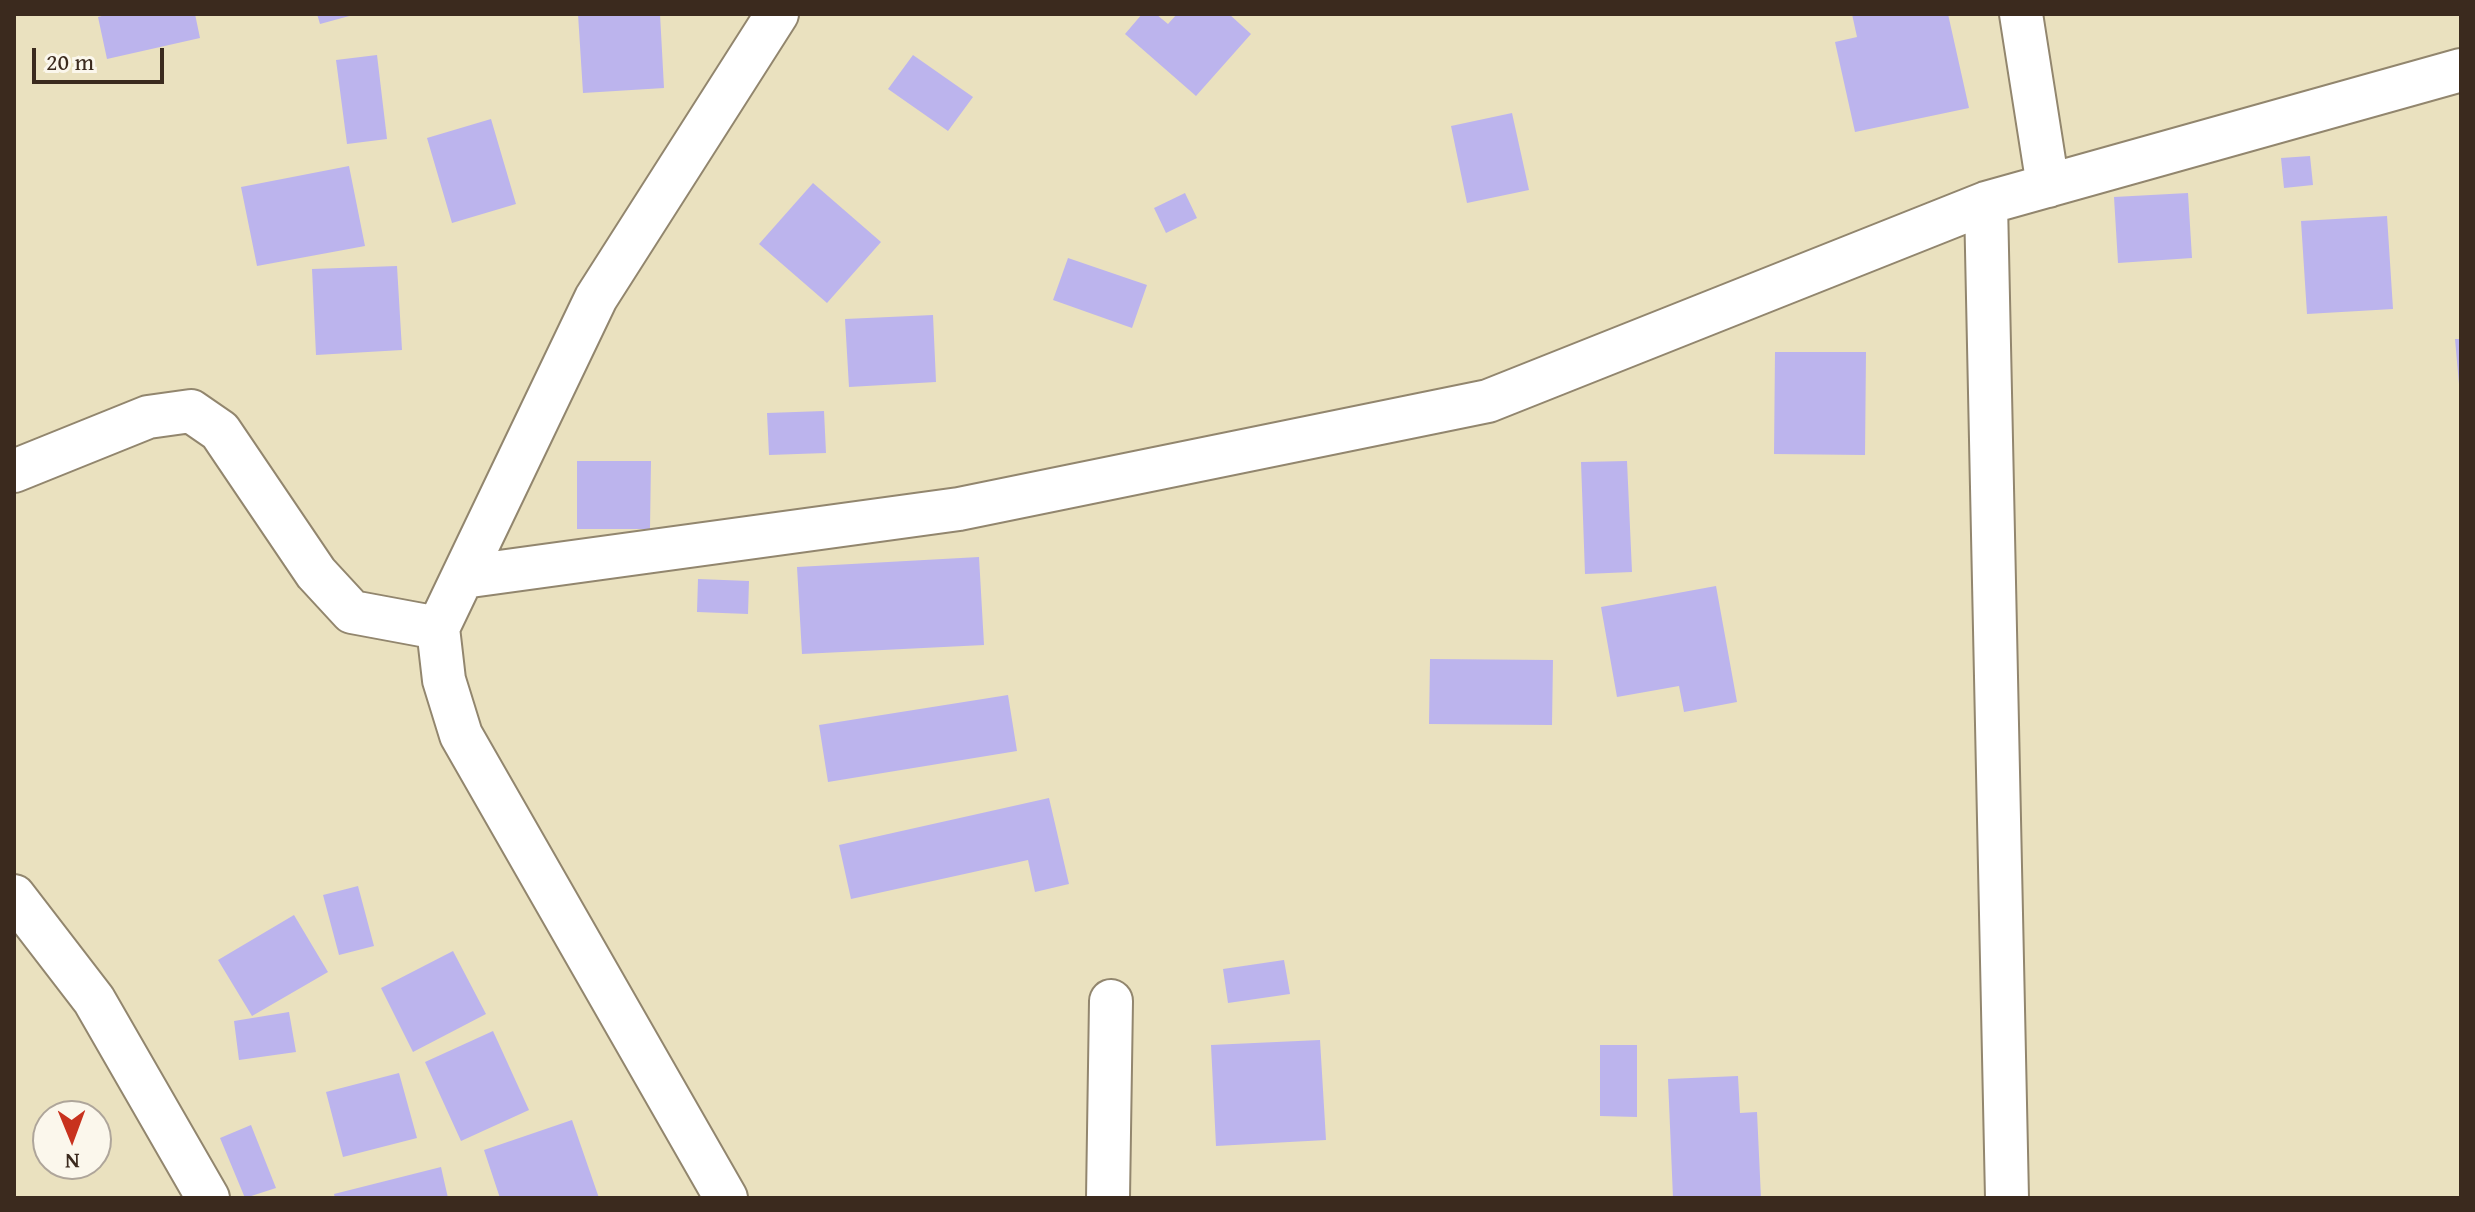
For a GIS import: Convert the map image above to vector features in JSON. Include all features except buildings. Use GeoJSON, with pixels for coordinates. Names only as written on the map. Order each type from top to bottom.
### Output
{"type":"FeatureCollection","features":[{"type":"Feature","properties":{"kind":"street"},"geometry":{"type":"LineString","coordinates":[[726,1198],[461,735],[444,680],[438,628],[596,298],[777,14]]}},
{"type":"Feature","properties":{"kind":"street"},"geometry":{"type":"LineString","coordinates":[[2021,14],[2048,186]]}},
{"type":"Feature","properties":{"kind":"street"},"geometry":{"type":"LineString","coordinates":[[463,577],[959,509],[1488,401],[1986,203],[2461,70]]}},
{"type":"Feature","properties":{"kind":"street"},"geometry":{"type":"LineString","coordinates":[[1986,203],[2007,1198]]}},
{"type":"Feature","properties":{"kind":"street"},"geometry":{"type":"LineString","coordinates":[[14,471],[148,417],[191,411],[220,431],[316,573],[352,612],[438,628]]}},
{"type":"Feature","properties":{"kind":"street"},"geometry":{"type":"LineString","coordinates":[[14,896],[94,1000],[208,1198]]}},
{"type":"Feature","properties":{"kind":"street"},"geometry":{"type":"LineString","coordinates":[[1108,1198],[1111,1001]]}}]}
